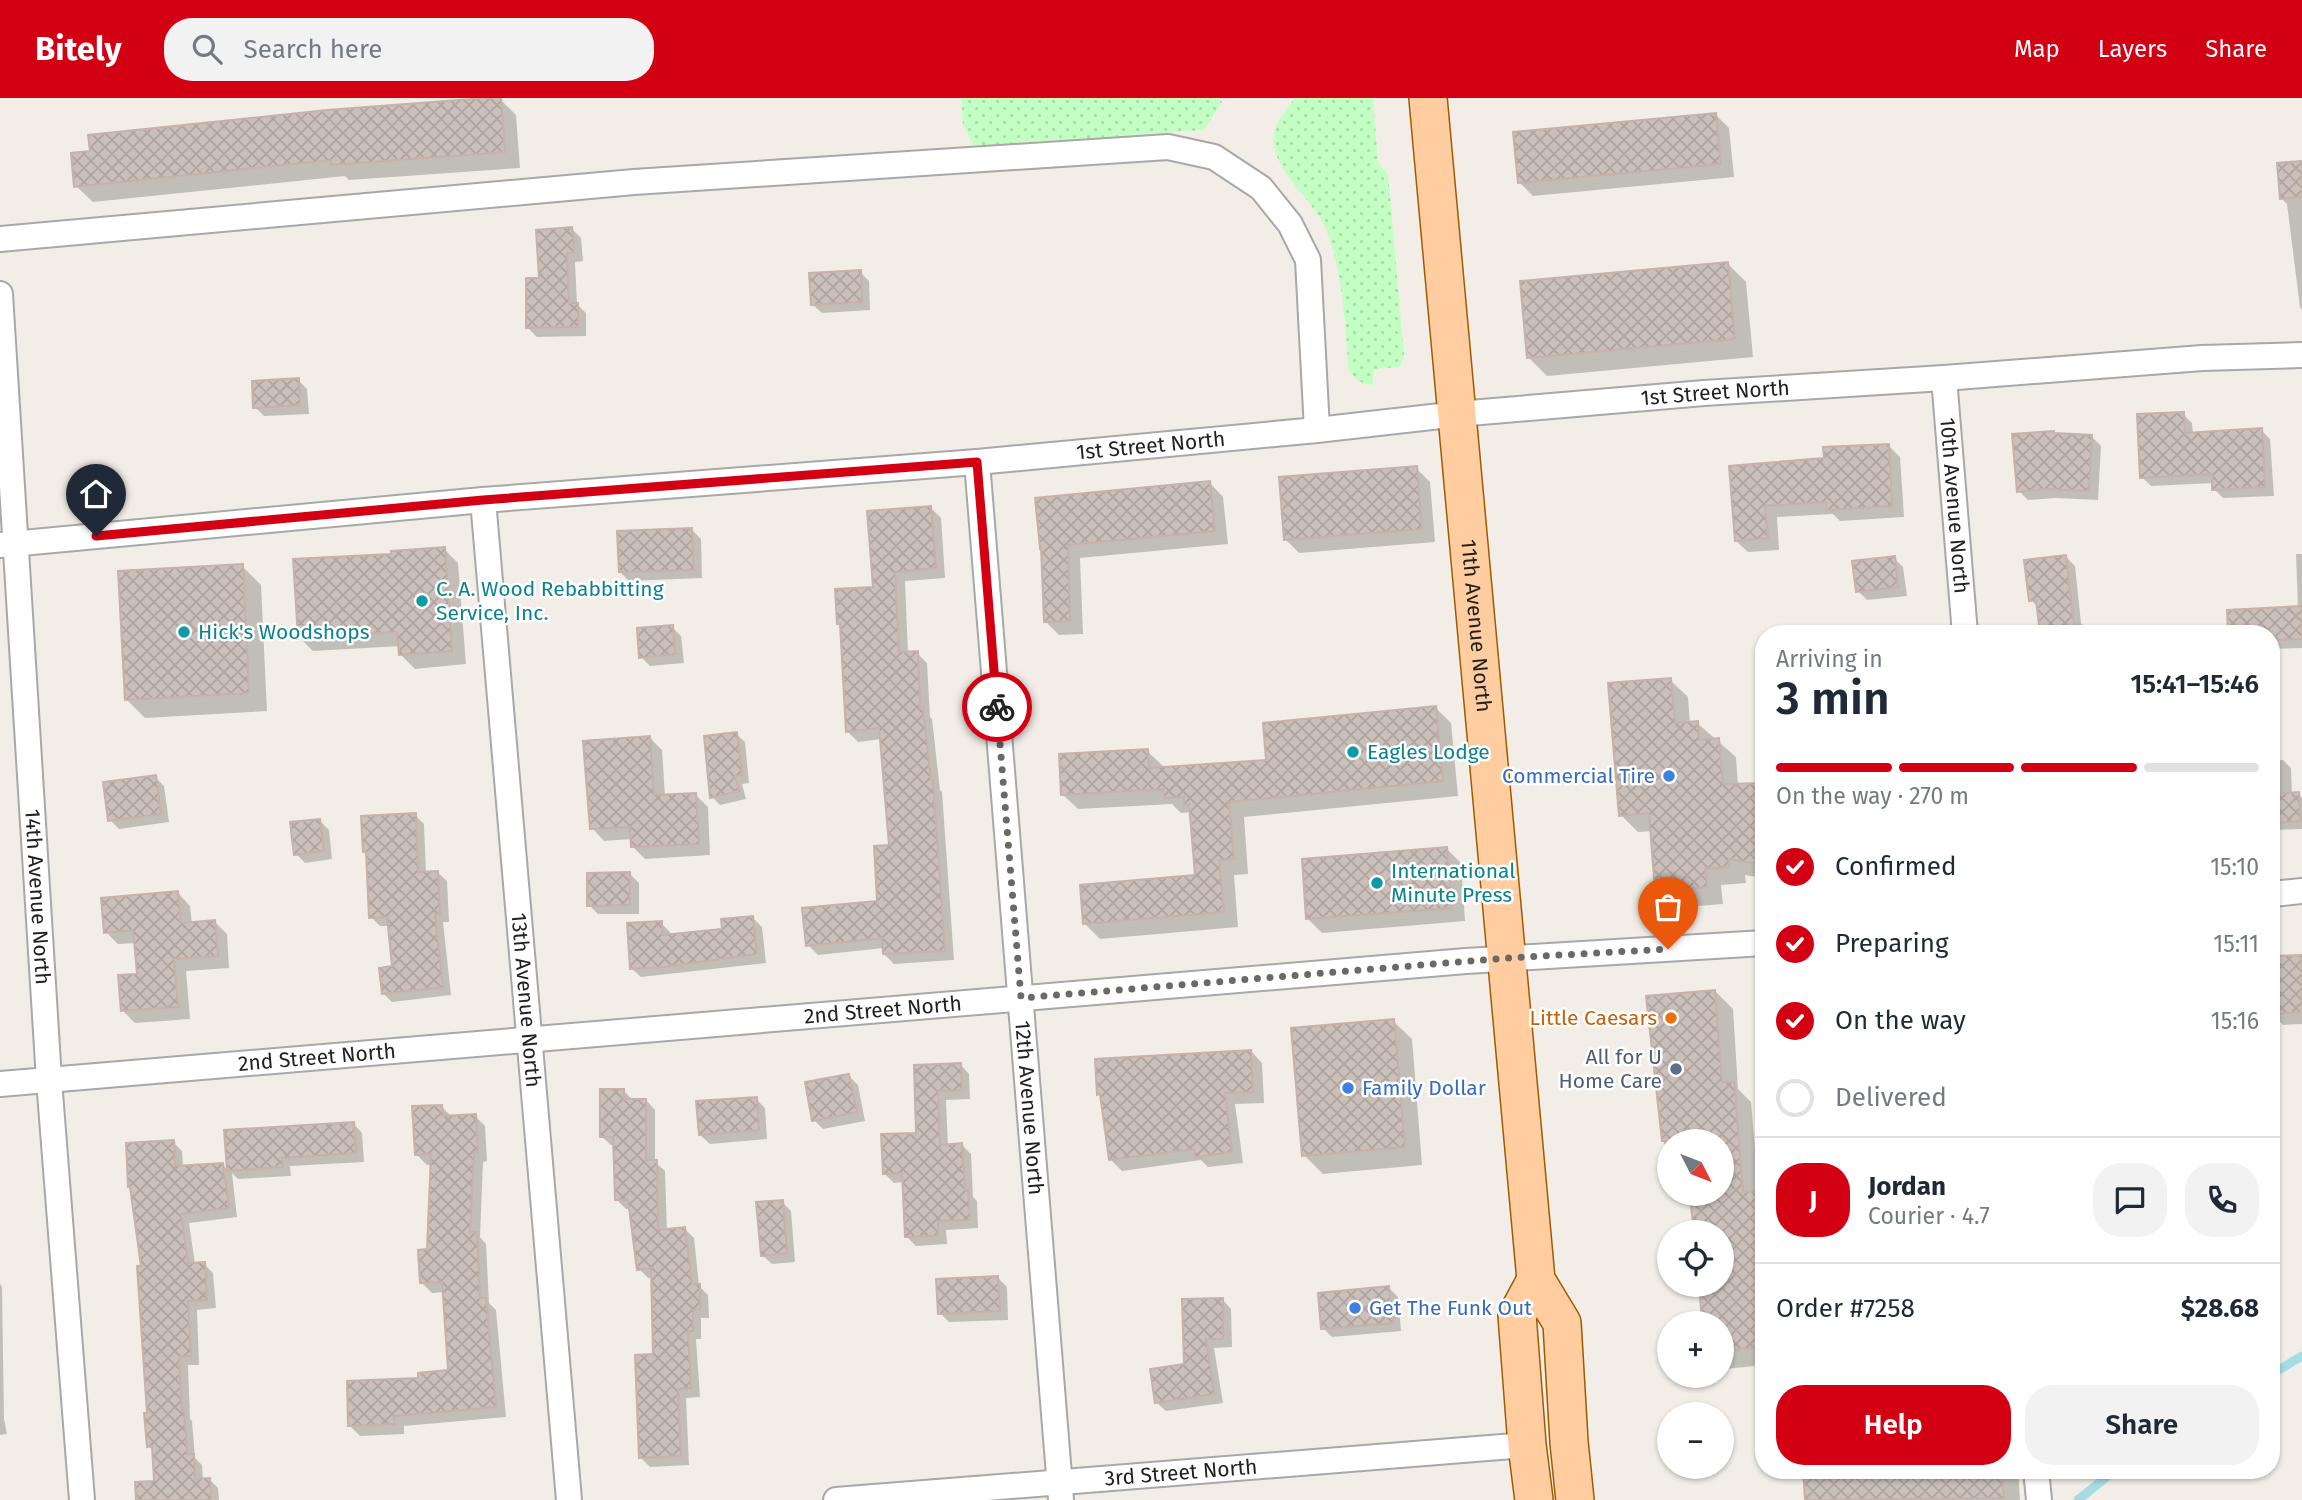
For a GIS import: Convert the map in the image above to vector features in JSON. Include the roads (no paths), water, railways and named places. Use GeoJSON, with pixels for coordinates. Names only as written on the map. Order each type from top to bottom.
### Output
{"type":"FeatureCollection","features":[{"type":"Feature","properties":{"kind":"main road","name":"11th Avenue North"},"geometry":{"type":"LineString","coordinates":[[1429,98],[1536,1280],[1562,1323],[1575,1500]]}},
{"type":"Feature","properties":{"kind":"main road"},"geometry":{"type":"LineString","coordinates":[[1534,1500],[1517,1315],[1536,1280]]}},
{"type":"Feature","properties":{"kind":"street"},"geometry":{"type":"LineString","coordinates":[[0,239],[635,182],[1168,147],[1214,157],[1261,188],[1290,224],[1308,260],[1317,430]]}},
{"type":"Feature","properties":{"kind":"street","name":"14th Avenue North"},"geometry":{"type":"LineString","coordinates":[[0,294],[8,544],[82,1500]]}},
{"type":"Feature","properties":{"kind":"street","name":"1st Street North"},"geometry":{"type":"LineString","coordinates":[[8,544],[483,500],[977,462],[1458,414],[1704,393],[2202,358],[2302,355]]}},
{"type":"Feature","properties":{"kind":"street","name":"10th Avenue North"},"geometry":{"type":"LineString","coordinates":[[1944,378],[1964,625]]}},
{"type":"Feature","properties":{"kind":"street","name":"12th Avenue North"},"geometry":{"type":"LineString","coordinates":[[977,462],[1061,1491]]}},
{"type":"Feature","properties":{"kind":"street","name":"13th Avenue North"},"geometry":{"type":"LineString","coordinates":[[483,500],[569,1500]]}},
{"type":"Feature","properties":{"kind":"street"},"geometry":{"type":"LineString","coordinates":[[2280,893],[2302,891]]}},
{"type":"Feature","properties":{"kind":"street","name":"2nd Street North"},"geometry":{"type":"LineString","coordinates":[[0,1084],[1507,958],[1755,944]]}},
{"type":"Feature","properties":{"kind":"street","name":"3rd Street North"},"geometry":{"type":"LineString","coordinates":[[836,1500],[1061,1491],[1527,1445]]}},
{"type":"Feature","properties":{"kind":"street"},"geometry":{"type":"LineString","coordinates":[[2037,1479],[2039,1500]]}},
{"type":"Feature","properties":{"kind":"waterway"},"geometry":{"type":"LineString","coordinates":[[2280,1369],[2302,1356]]}},
{"type":"Feature","properties":{"kind":"waterway"},"geometry":{"type":"LineString","coordinates":[[2078,1500],[2104,1479]]}},
{"type":"Feature","properties":{"kind":"place","name":"C. A. Wood Rebabbitting Service, Inc."},"geometry":{"type":"Point","coordinates":[422,601]}},
{"type":"Feature","properties":{"kind":"place","name":"Hick's Woodshops"},"geometry":{"type":"Point","coordinates":[184,632]}},
{"type":"Feature","properties":{"kind":"place","name":"Eagles Lodge"},"geometry":{"type":"Point","coordinates":[1353,752]}},
{"type":"Feature","properties":{"kind":"place","name":"Commercial Tire"},"geometry":{"type":"Point","coordinates":[1669,776]}},
{"type":"Feature","properties":{"kind":"place","name":"International Minute Press"},"geometry":{"type":"Point","coordinates":[1377,883]}},
{"type":"Feature","properties":{"kind":"place","name":"Little Caesars"},"geometry":{"type":"Point","coordinates":[1671,1018]}},
{"type":"Feature","properties":{"kind":"place","name":"All for U Home Care"},"geometry":{"type":"Point","coordinates":[1676,1069]}},
{"type":"Feature","properties":{"kind":"place","name":"Family Dollar"},"geometry":{"type":"Point","coordinates":[1348,1088]}},
{"type":"Feature","properties":{"kind":"place","name":"Get The Funk Out"},"geometry":{"type":"Point","coordinates":[1355,1308]}}]}
